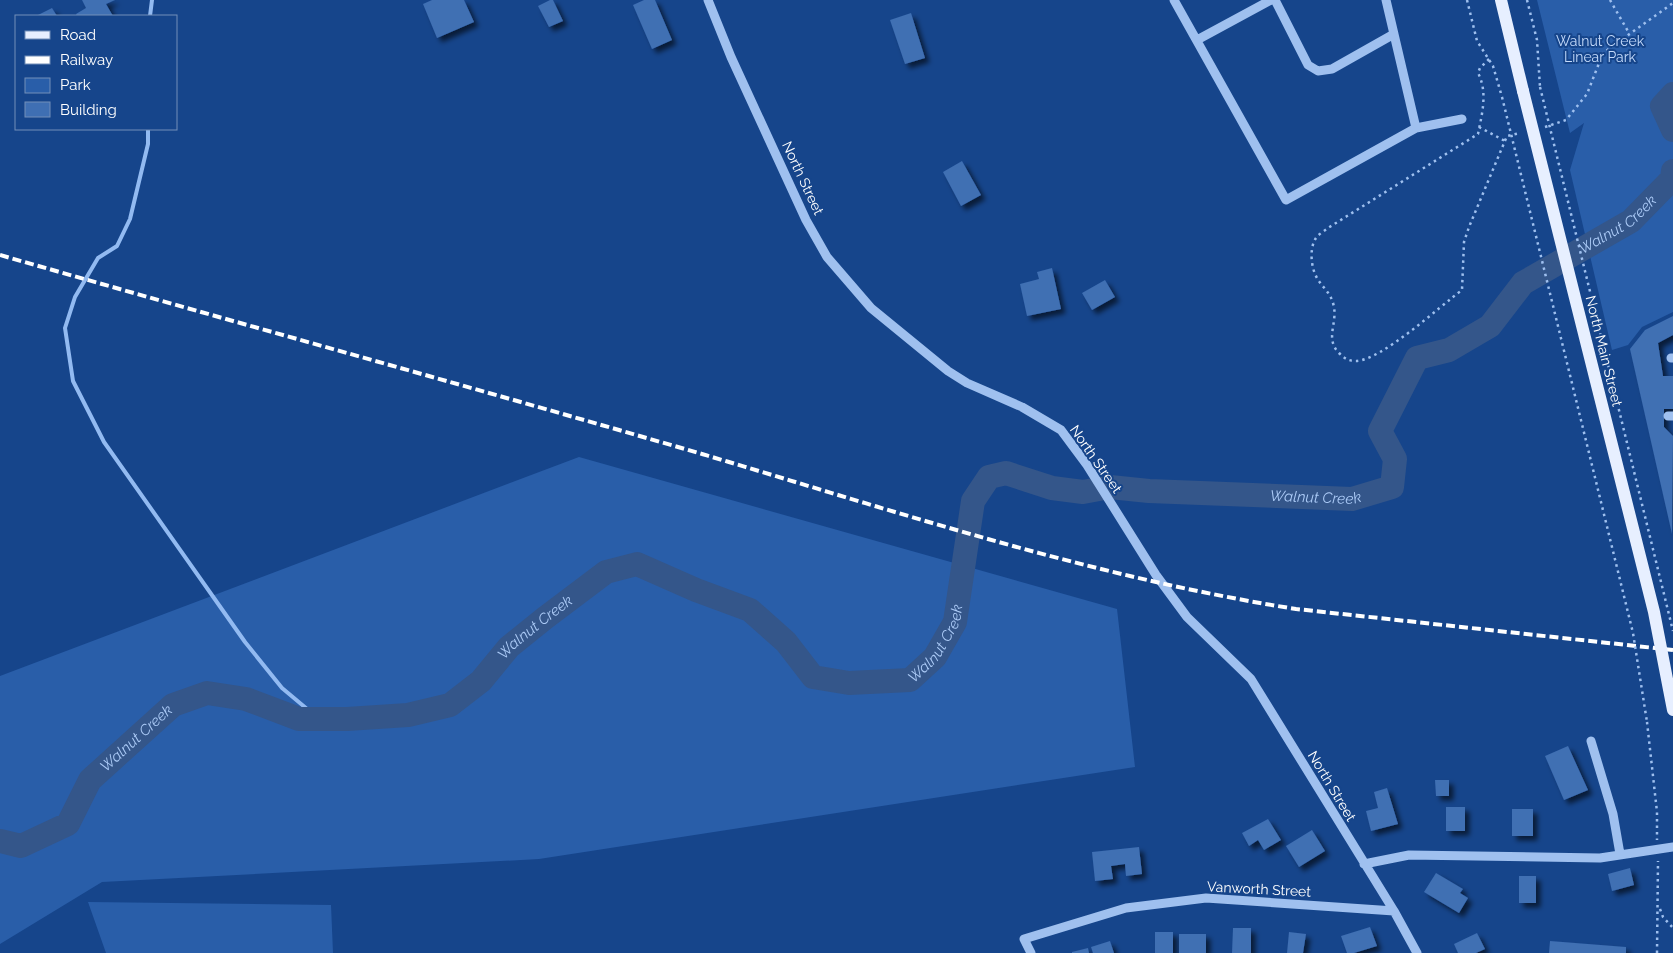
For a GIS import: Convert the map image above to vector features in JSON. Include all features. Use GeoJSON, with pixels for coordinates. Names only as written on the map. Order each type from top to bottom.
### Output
{"type":"FeatureCollection","features":[{"type":"Feature","properties":{"kind":"main road","name":"North Main Street"},"geometry":{"type":"LineString","coordinates":[[1501,0],[1654,612],[1673,710]]}},
{"type":"Feature","properties":{"kind":"street","name":"North Street"},"geometry":{"type":"LineString","coordinates":[[708,0],[731,57],[802,212],[827,257],[871,308],[948,371],[967,383],[1044,419],[1061,430],[1187,617],[1251,679],[1394,911],[1417,953]]}},
{"type":"Feature","properties":{"kind":"street"},"geometry":{"type":"LineString","coordinates":[[1174,0],[1286,200],[1416,128],[1462,119]]}},
{"type":"Feature","properties":{"kind":"street"},"geometry":{"type":"LineString","coordinates":[[1197,40],[1271,0]]}},
{"type":"Feature","properties":{"kind":"street"},"geometry":{"type":"LineString","coordinates":[[1275,0],[1308,65],[1318,71],[1332,69],[1394,34]]}},
{"type":"Feature","properties":{"kind":"street"},"geometry":{"type":"LineString","coordinates":[[1386,0],[1416,128]]}},
{"type":"Feature","properties":{"kind":"street"},"geometry":{"type":"LineString","coordinates":[[1591,741],[1613,814],[1620,854]]}},
{"type":"Feature","properties":{"kind":"street"},"geometry":{"type":"LineString","coordinates":[[1364,864],[1409,855],[1600,858],[1673,847]]}},
{"type":"Feature","properties":{"kind":"street","name":"Vanworth Street"},"geometry":{"type":"LineString","coordinates":[[1031,953],[1024,939],[1126,908],[1206,898],[1394,911]]}},
{"type":"Feature","properties":{"kind":"path"},"geometry":{"type":"LineString","coordinates":[[1467,0],[1477,41],[1493,66],[1502,98],[1633,634],[1647,722],[1657,812],[1659,905],[1657,953]]}},
{"type":"Feature","properties":{"kind":"path"},"geometry":{"type":"LineString","coordinates":[[1527,0],[1537,40],[1540,87],[1673,631]]}},
{"type":"Feature","properties":{"kind":"path"},"geometry":{"type":"LineString","coordinates":[[1610,0],[1629,34]]}},
{"type":"Feature","properties":{"kind":"path"},"geometry":{"type":"LineString","coordinates":[[1536,129],[1566,120],[1587,94],[1603,53],[1673,3]]}},
{"type":"Feature","properties":{"kind":"path"},"geometry":{"type":"LineString","coordinates":[[1488,59],[1478,73],[1483,82],[1483,110],[1478,134],[1328,228],[1316,238],[1312,254],[1313,267],[1316,278],[1333,301],[1335,310],[1331,339],[1334,347],[1346,360],[1354,361],[1374,356],[1462,290],[1464,242],[1468,227],[1507,136],[1526,132]]}},
{"type":"Feature","properties":{"kind":"path"},"geometry":{"type":"LineString","coordinates":[[1479,127],[1505,141]]}},
{"type":"Feature","properties":{"kind":"path"},"geometry":{"type":"LineString","coordinates":[[1659,905],[1663,917],[1673,928]]}},
{"type":"Feature","properties":{"kind":"green space","name":"Walnut Creek Linear Park"},"geometry":{"type":"Polygon","coordinates":[[[1537,0],[1673,0],[1673,312],[1642,327],[1628,345],[1612,350],[1570,170],[1584,123],[1570,133],[1537,0]]]}},
{"type":"Feature","properties":{"kind":"green space"},"geometry":{"type":"Polygon","coordinates":[[[579,457],[1117,609],[1135,767],[539,859],[102,882],[0,944],[0,676],[579,457]]]}},
{"type":"Feature","properties":{"kind":"green space"},"geometry":{"type":"Polygon","coordinates":[[[88,902],[331,905],[333,953],[106,953],[88,902]]]}},
{"type":"Feature","properties":{"kind":"building"},"geometry":{"type":"Polygon","coordinates":[[[82,0],[115,0],[106,4],[112,15],[76,15],[86,8],[82,0]]]}},
{"type":"Feature","properties":{"kind":"building"},"geometry":{"type":"Polygon","coordinates":[[[432,0],[464,0],[474,22],[437,38],[423,4],[432,0]]]}},
{"type":"Feature","properties":{"kind":"building"},"geometry":{"type":"Polygon","coordinates":[[[553,0],[563,21],[549,27],[538,6],[553,0]]]}},
{"type":"Feature","properties":{"kind":"building"},"geometry":{"type":"Polygon","coordinates":[[[644,0],[655,0],[672,40],[652,49],[633,5],[644,0]]]}},
{"type":"Feature","properties":{"kind":"building"},"geometry":{"type":"Polygon","coordinates":[[[52,8],[56,15],[38,15],[52,8]]]}},
{"type":"Feature","properties":{"kind":"building"},"geometry":{"type":"Polygon","coordinates":[[[911,13],[925,58],[905,64],[890,20],[911,13]]]}},
{"type":"Feature","properties":{"kind":"building"},"geometry":{"type":"Polygon","coordinates":[[[962,161],[981,195],[961,206],[943,172],[962,161]]]}},
{"type":"Feature","properties":{"kind":"building"},"geometry":{"type":"Polygon","coordinates":[[[1052,268],[1061,309],[1027,316],[1020,284],[1039,279],[1037,272],[1052,268]]]}},
{"type":"Feature","properties":{"kind":"building"},"geometry":{"type":"Polygon","coordinates":[[[1105,280],[1115,297],[1092,310],[1082,293],[1105,280]]]}},
{"type":"Feature","properties":{"kind":"building"},"geometry":{"type":"Polygon","coordinates":[[[1673,316],[1673,335],[1658,343],[1663,376],[1673,376],[1673,409],[1664,409],[1664,427],[1673,436],[1672,534],[1630,349],[1645,330],[1673,316]]]}},
{"type":"Feature","properties":{"kind":"building"},"geometry":{"type":"Polygon","coordinates":[[[1568,746],[1588,790],[1564,800],[1545,756],[1568,746]]]}},
{"type":"Feature","properties":{"kind":"building"},"geometry":{"type":"Polygon","coordinates":[[[1435,780],[1449,780],[1449,796],[1436,796],[1435,780]]]}},
{"type":"Feature","properties":{"kind":"building"},"geometry":{"type":"Polygon","coordinates":[[[1387,788],[1398,824],[1371,831],[1366,811],[1378,808],[1374,792],[1387,788]]]}},
{"type":"Feature","properties":{"kind":"building"},"geometry":{"type":"Polygon","coordinates":[[[1446,807],[1465,807],[1465,831],[1446,831],[1446,807]]]}},
{"type":"Feature","properties":{"kind":"building"},"geometry":{"type":"Polygon","coordinates":[[[1512,809],[1533,809],[1533,836],[1512,836],[1512,809]]]}},
{"type":"Feature","properties":{"kind":"building"},"geometry":{"type":"Polygon","coordinates":[[[1268,819],[1281,840],[1264,850],[1258,840],[1249,846],[1242,833],[1268,819]]]}},
{"type":"Feature","properties":{"kind":"building"},"geometry":{"type":"Polygon","coordinates":[[[1312,830],[1325,851],[1299,867],[1286,846],[1312,830]]]}},
{"type":"Feature","properties":{"kind":"building"},"geometry":{"type":"Polygon","coordinates":[[[1139,847],[1142,874],[1126,876],[1125,864],[1111,866],[1113,879],[1095,881],[1092,852],[1139,847]]]}},
{"type":"Feature","properties":{"kind":"building"},"geometry":{"type":"Polygon","coordinates":[[[1630,868],[1634,885],[1612,891],[1608,874],[1630,868]]]}},
{"type":"Feature","properties":{"kind":"building"},"geometry":{"type":"Polygon","coordinates":[[[1436,873],[1463,889],[1460,893],[1468,898],[1459,913],[1424,892],[1436,873]]]}},
{"type":"Feature","properties":{"kind":"building"},"geometry":{"type":"Polygon","coordinates":[[[1519,876],[1536,876],[1536,903],[1519,903],[1519,876]]]}},
{"type":"Feature","properties":{"kind":"building"},"geometry":{"type":"Polygon","coordinates":[[[1370,927],[1377,946],[1354,953],[1347,953],[1341,936],[1370,927]]]}},
{"type":"Feature","properties":{"kind":"building"},"geometry":{"type":"Polygon","coordinates":[[[1233,928],[1251,928],[1251,953],[1232,953],[1233,928]]]}},
{"type":"Feature","properties":{"kind":"building"},"geometry":{"type":"Polygon","coordinates":[[[1155,932],[1173,932],[1173,953],[1155,953],[1155,932]]]}},
{"type":"Feature","properties":{"kind":"building"},"geometry":{"type":"Polygon","coordinates":[[[1289,932],[1306,934],[1303,953],[1287,953],[1289,932]]]}},
{"type":"Feature","properties":{"kind":"building"},"geometry":{"type":"Polygon","coordinates":[[[1477,933],[1485,949],[1476,953],[1458,953],[1454,944],[1477,933]]]}},
{"type":"Feature","properties":{"kind":"building"},"geometry":{"type":"Polygon","coordinates":[[[1179,934],[1206,934],[1206,953],[1179,953],[1179,934]]]}},
{"type":"Feature","properties":{"kind":"building"},"geometry":{"type":"Polygon","coordinates":[[[1110,941],[1114,953],[1093,953],[1091,947],[1110,941]]]}},
{"type":"Feature","properties":{"kind":"building"},"geometry":{"type":"Polygon","coordinates":[[[1550,941],[1626,947],[1626,953],[1549,953],[1550,941]]]}},
{"type":"Feature","properties":{"kind":"building"},"geometry":{"type":"Polygon","coordinates":[[[1088,948],[1089,953],[1072,953],[1072,952],[1088,948]]]}},
{"type":"Feature","properties":{"kind":"waterway"},"geometry":{"type":"LineString","coordinates":[[150,15],[152,0]]}},
{"type":"Feature","properties":{"kind":"waterway","name":"Walnut Creek"},"geometry":{"type":"LineString","coordinates":[[1673,94],[1662,106],[1673,130]]}},
{"type":"Feature","properties":{"kind":"waterway"},"geometry":{"type":"LineString","coordinates":[[148,130],[148,144],[130,219],[117,246],[98,258],[75,297],[65,328],[73,381],[104,442],[245,642],[282,688],[319,719]]}},
{"type":"Feature","properties":{"kind":"waterway","name":"Walnut Creek"},"geometry":{"type":"LineString","coordinates":[[0,841],[21,846],[68,824],[90,780],[173,705],[207,693],[246,699],[299,719],[347,719],[408,715],[450,705],[481,681],[509,647],[606,572],[637,564],[696,590],[750,610],[786,642],[813,677],[849,683],[910,680],[935,657],[955,622],[973,501],[989,477],[1006,473],[1052,488],[1083,492],[1110,487],[1149,491],[1352,499],[1392,487],[1395,459],[1380,431],[1417,358],[1449,350],[1490,326],[1523,283],[1631,221],[1672,179],[1673,171]]}},
{"type":"Feature","properties":{"kind":"railway"},"geometry":{"type":"LineString","coordinates":[[0,255],[702,454],[996,541],[1145,579],[1220,596],[1296,609],[1673,650]]}}]}
